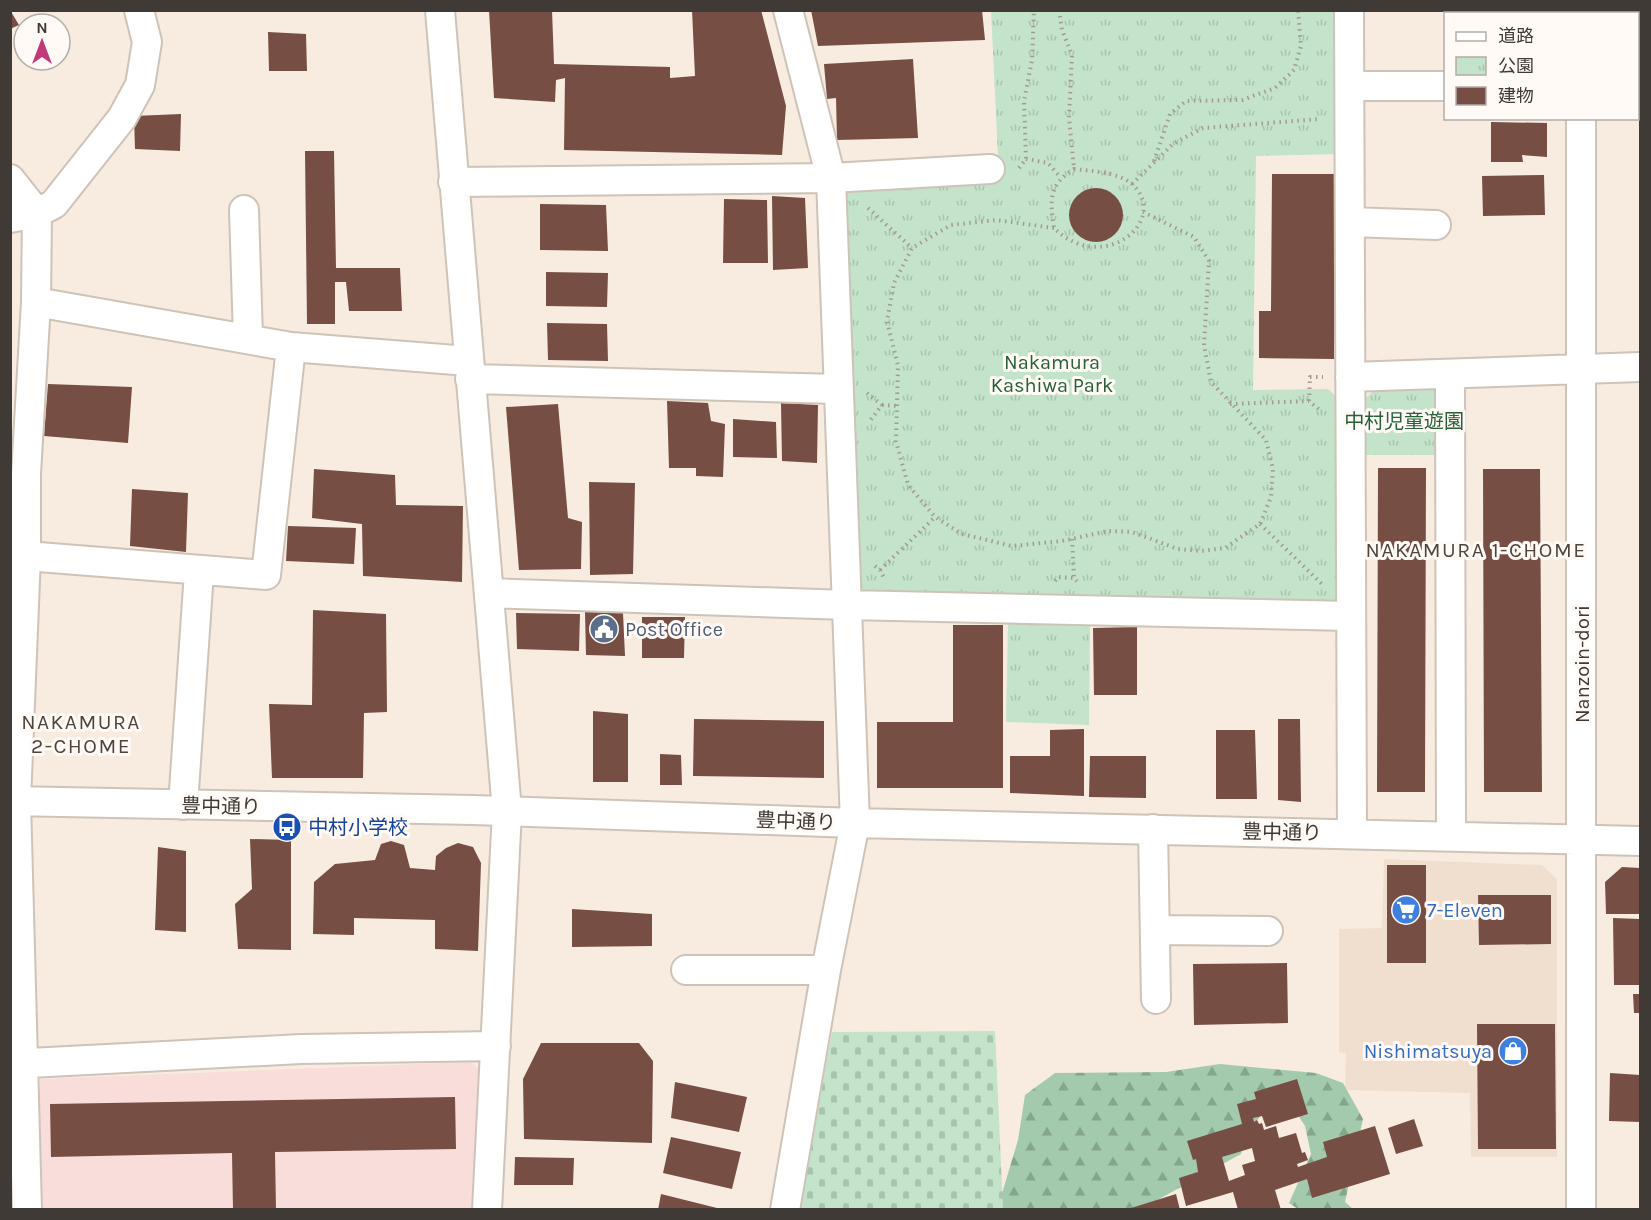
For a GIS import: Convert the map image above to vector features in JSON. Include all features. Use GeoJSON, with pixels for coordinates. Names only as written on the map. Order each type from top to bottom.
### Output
{"type":"FeatureCollection","features":[{"type":"Feature","properties":{"kind":"street"},"geometry":{"type":"LineString","coordinates":[[24,216],[54,204],[122,118],[140,85],[147,42],[139,10]]}},
{"type":"Feature","properties":{"kind":"street"},"geometry":{"type":"LineString","coordinates":[[440,10],[507,811],[487,1209]]}},
{"type":"Feature","properties":{"kind":"street"},"geometry":{"type":"LineString","coordinates":[[785,1209],[826,970],[855,823],[848,605],[849,388],[831,178],[788,10]]}},
{"type":"Feature","properties":{"kind":"street"},"geometry":{"type":"LineString","coordinates":[[1349,10],[1352,833]]}},
{"type":"Feature","properties":{"kind":"street"},"geometry":{"type":"LineString","coordinates":[[1350,86],[1444,86]]}},
{"type":"Feature","properties":{"kind":"street","name":"Nanzoin-dori"},"geometry":{"type":"LineString","coordinates":[[1581,120],[1581,1209]]}},
{"type":"Feature","properties":{"kind":"street"},"geometry":{"type":"LineString","coordinates":[[453,182],[831,178],[990,169]]}},
{"type":"Feature","properties":{"kind":"street"},"geometry":{"type":"LineString","coordinates":[[10,179],[24,216],[36,302],[18,476],[26,556],[13,801],[17,1064],[27,1209]]}},
{"type":"Feature","properties":{"kind":"street"},"geometry":{"type":"LineString","coordinates":[[244,210],[248,338]]}},
{"type":"Feature","properties":{"kind":"street"},"geometry":{"type":"LineString","coordinates":[[1350,222],[1436,225]]}},
{"type":"Feature","properties":{"kind":"street"},"geometry":{"type":"LineString","coordinates":[[36,302],[291,347],[469,370],[849,388]]}},
{"type":"Feature","properties":{"kind":"street"},"geometry":{"type":"LineString","coordinates":[[26,556],[199,572],[266,575],[291,347]]}},
{"type":"Feature","properties":{"kind":"street"},"geometry":{"type":"LineString","coordinates":[[1350,377],[1641,367]]}},
{"type":"Feature","properties":{"kind":"street"},"geometry":{"type":"LineString","coordinates":[[1450,374],[1451,835]]}},
{"type":"Feature","properties":{"kind":"street"},"geometry":{"type":"LineString","coordinates":[[183,805],[199,572]]}},
{"type":"Feature","properties":{"kind":"street"},"geometry":{"type":"LineString","coordinates":[[489,593],[848,605],[1350,616]]}},
{"type":"Feature","properties":{"kind":"street","name":"豊中通り"},"geometry":{"type":"LineString","coordinates":[[13,801],[507,811],[855,823],[1641,841]]}},
{"type":"Feature","properties":{"kind":"street"},"geometry":{"type":"LineString","coordinates":[[1153,829],[1156,999]]}},
{"type":"Feature","properties":{"kind":"street"},"geometry":{"type":"LineString","coordinates":[[1155,930],[1268,931]]}},
{"type":"Feature","properties":{"kind":"street"},"geometry":{"type":"LineString","coordinates":[[686,970],[826,970]]}},
{"type":"Feature","properties":{"kind":"street"},"geometry":{"type":"LineString","coordinates":[[17,1064],[300,1049],[496,1046]]}},
{"type":"Feature","properties":{"kind":"path"},"geometry":{"type":"LineString","coordinates":[[1059,10],[1062,30],[1072,56],[1069,118],[1074,169]]}},
{"type":"Feature","properties":{"kind":"path"},"geometry":{"type":"LineString","coordinates":[[1154,161],[1170,114],[1186,101],[1242,100],[1275,88],[1294,70],[1301,46],[1298,10]]}},
{"type":"Feature","properties":{"kind":"path"},"geometry":{"type":"LineString","coordinates":[[1132,184],[1174,143],[1203,128],[1319,120],[1324,116]]}},
{"type":"Feature","properties":{"kind":"path"},"geometry":{"type":"LineString","coordinates":[[1026,159],[1048,163],[1060,177]]}},
{"type":"Feature","properties":{"kind":"path"},"geometry":{"type":"LineString","coordinates":[[1074,169],[1105,174],[1132,184],[1142,198],[1143,212],[1136,232],[1123,241],[1101,247],[1082,248],[1065,240],[1054,228],[1052,191],[1060,177],[1074,169]]}},
{"type":"Feature","properties":{"kind":"path"},"geometry":{"type":"LineString","coordinates":[[862,214],[868,208],[912,248]]}},
{"type":"Feature","properties":{"kind":"path"},"geometry":{"type":"LineString","coordinates":[[1054,228],[996,220],[951,225],[912,248],[894,283],[887,321],[898,366],[899,406],[896,441],[908,485],[935,518],[962,534],[1012,546],[1072,539],[1108,531],[1132,532],[1178,549],[1201,551],[1225,548],[1260,524],[1270,497],[1273,469],[1266,440],[1211,382],[1204,345],[1209,261],[1194,237],[1143,212]]}},
{"type":"Feature","properties":{"kind":"path"},"geometry":{"type":"LineString","coordinates":[[849,388],[882,405],[899,406]]}},
{"type":"Feature","properties":{"kind":"path"},"geometry":{"type":"LineString","coordinates":[[1230,404],[1309,401],[1330,418]]}},
{"type":"Feature","properties":{"kind":"path"},"geometry":{"type":"LineString","coordinates":[[862,431],[882,405]]}},
{"type":"Feature","properties":{"kind":"path"},"geometry":{"type":"LineString","coordinates":[[880,570],[935,518]]}},
{"type":"Feature","properties":{"kind":"path"},"geometry":{"type":"LineString","coordinates":[[1260,524],[1330,591]]}},
{"type":"Feature","properties":{"kind":"path"},"geometry":{"type":"LineString","coordinates":[[1072,539],[1074,578]]}},
{"type":"Feature","properties":{"kind":"path"},"geometry":{"type":"LineString","coordinates":[[872,564],[880,570],[887,586]]}},
{"type":"Feature","properties":{"kind":"path"},"geometry":{"type":"LineString","coordinates":[[1048,588],[1058,577],[1074,578],[1080,584]]}},
{"type":"Feature","properties":{"kind":"shaded area"},"geometry":{"type":"Polygon","coordinates":[[[1384,859],[1542,865],[1557,879],[1557,1157],[1471,1157],[1470,1093],[1345,1090],[1346,1053],[1339,1052],[1339,929],[1382,928],[1384,859]]]}},
{"type":"Feature","properties":{"kind":"shaded area"},"geometry":{"type":"Polygon","coordinates":[[[470,1062],[480,1070],[472,1209],[39,1210],[40,1079],[470,1062]]]}},
{"type":"Feature","properties":{"kind":"green space","name":"Nakamura Kashiwa Park"},"geometry":{"type":"Polygon","coordinates":[[[991,11],[1338,11],[1338,154],[1256,156],[1253,390],[1328,389],[1338,398],[1342,596],[1330,605],[867,595],[858,584],[842,200],[850,189],[999,177],[991,11]]]}},
{"type":"Feature","properties":{"kind":"green space","name":"中村児童遊園"},"geometry":{"type":"Polygon","coordinates":[[[1436,387],[1444,394],[1441,455],[1365,455],[1365,399],[1375,389],[1436,387]]]}},
{"type":"Feature","properties":{"kind":"green space"},"geometry":{"type":"Polygon","coordinates":[[[1008,621],[1090,623],[1089,725],[1006,722],[1008,621]]]}},
{"type":"Feature","properties":{"kind":"green space"},"geometry":{"type":"Polygon","coordinates":[[[995,1031],[1003,1209],[800,1209],[832,1032],[995,1031]]]}},
{"type":"Feature","properties":{"kind":"green space"},"geometry":{"type":"Polygon","coordinates":[[[1220,1064],[1316,1073],[1343,1083],[1363,1119],[1345,1202],[1353,1209],[1298,1209],[1289,1203],[1311,1154],[1305,1126],[1294,1109],[1275,1102],[1249,1131],[1241,1154],[1141,1209],[997,1210],[1018,1140],[1025,1095],[1055,1073],[1166,1072],[1220,1064]]]}},
{"type":"Feature","properties":{"kind":"building"},"geometry":{"type":"Polygon","coordinates":[[[10,10],[12,28],[10,29],[10,10]]]}},
{"type":"Feature","properties":{"kind":"building"},"geometry":{"type":"Polygon","coordinates":[[[489,10],[552,10],[554,64],[670,67],[670,78],[695,76],[692,10],[761,10],[786,106],[782,155],[564,150],[565,78],[556,80],[555,102],[494,98],[489,10]]]}},
{"type":"Feature","properties":{"kind":"building"},"geometry":{"type":"Polygon","coordinates":[[[811,10],[982,10],[985,40],[818,46],[811,10]]]}},
{"type":"Feature","properties":{"kind":"building"},"geometry":{"type":"Polygon","coordinates":[[[268,32],[306,34],[307,71],[269,71],[268,32]]]}},
{"type":"Feature","properties":{"kind":"building"},"geometry":{"type":"Polygon","coordinates":[[[913,59],[918,138],[837,140],[836,98],[827,99],[824,64],[913,59]]]}},
{"type":"Feature","properties":{"kind":"building"},"geometry":{"type":"Polygon","coordinates":[[[181,114],[180,151],[135,149],[134,116],[181,114]]]}},
{"type":"Feature","properties":{"kind":"building"},"geometry":{"type":"Polygon","coordinates":[[[1491,122],[1547,123],[1547,157],[1522,155],[1523,162],[1491,162],[1491,122]]]}},
{"type":"Feature","properties":{"kind":"building"},"geometry":{"type":"Polygon","coordinates":[[[305,151],[334,151],[336,268],[400,268],[402,311],[349,311],[346,282],[335,282],[335,324],[307,324],[305,151]]]}},
{"type":"Feature","properties":{"kind":"building"},"geometry":{"type":"Polygon","coordinates":[[[1272,174],[1335,174],[1334,359],[1259,358],[1259,311],[1271,311],[1272,174]]]}},
{"type":"Feature","properties":{"kind":"building"},"geometry":{"type":"Polygon","coordinates":[[[1544,175],[1545,215],[1483,216],[1482,176],[1544,175]]]}},
{"type":"Feature","properties":{"kind":"building"},"geometry":{"type":"Polygon","coordinates":[[[1096,188],[1106,190],[1115,196],[1121,205],[1123,215],[1121,225],[1115,234],[1106,240],[1096,242],[1086,240],[1077,234],[1071,225],[1069,215],[1071,205],[1077,196],[1086,190],[1096,188]]]}},
{"type":"Feature","properties":{"kind":"building"},"geometry":{"type":"Polygon","coordinates":[[[772,196],[805,198],[808,268],[773,270],[772,196]]]}},
{"type":"Feature","properties":{"kind":"building"},"geometry":{"type":"Polygon","coordinates":[[[724,199],[767,200],[768,263],[723,263],[724,199]]]}},
{"type":"Feature","properties":{"kind":"building"},"geometry":{"type":"Polygon","coordinates":[[[540,204],[606,205],[608,251],[540,250],[540,204]]]}},
{"type":"Feature","properties":{"kind":"building"},"geometry":{"type":"Polygon","coordinates":[[[546,272],[608,273],[607,307],[546,306],[546,272]]]}},
{"type":"Feature","properties":{"kind":"building"},"geometry":{"type":"Polygon","coordinates":[[[547,323],[607,324],[608,361],[548,360],[547,323]]]}},
{"type":"Feature","properties":{"kind":"building"},"geometry":{"type":"Polygon","coordinates":[[[48,384],[132,387],[128,443],[44,436],[48,384]]]}},
{"type":"Feature","properties":{"kind":"building"},"geometry":{"type":"Polygon","coordinates":[[[667,401],[708,403],[711,421],[725,424],[723,477],[696,476],[696,468],[669,468],[667,401]]]}},
{"type":"Feature","properties":{"kind":"building"},"geometry":{"type":"Polygon","coordinates":[[[781,403],[818,405],[817,463],[782,461],[781,403]]]}},
{"type":"Feature","properties":{"kind":"building"},"geometry":{"type":"Polygon","coordinates":[[[558,404],[568,518],[582,522],[581,569],[519,570],[506,407],[558,404]]]}},
{"type":"Feature","properties":{"kind":"building"},"geometry":{"type":"Polygon","coordinates":[[[733,419],[776,422],[777,458],[733,457],[733,419]]]}},
{"type":"Feature","properties":{"kind":"building"},"geometry":{"type":"Polygon","coordinates":[[[1378,468],[1426,468],[1425,792],[1377,792],[1378,468]]]}},
{"type":"Feature","properties":{"kind":"building"},"geometry":{"type":"Polygon","coordinates":[[[314,469],[395,475],[396,505],[463,506],[462,582],[363,576],[362,524],[312,518],[314,469]]]}},
{"type":"Feature","properties":{"kind":"building"},"geometry":{"type":"Polygon","coordinates":[[[1483,469],[1540,469],[1542,792],[1484,792],[1483,469]]]}},
{"type":"Feature","properties":{"kind":"building"},"geometry":{"type":"Polygon","coordinates":[[[589,482],[635,483],[633,574],[590,575],[589,482]]]}},
{"type":"Feature","properties":{"kind":"building"},"geometry":{"type":"Polygon","coordinates":[[[132,489],[188,493],[186,552],[130,546],[132,489]]]}},
{"type":"Feature","properties":{"kind":"building"},"geometry":{"type":"Polygon","coordinates":[[[288,526],[356,528],[354,564],[286,561],[288,526]]]}},
{"type":"Feature","properties":{"kind":"building"},"geometry":{"type":"Polygon","coordinates":[[[313,610],[386,614],[387,712],[364,713],[363,778],[272,778],[269,704],[312,705],[313,610]]]}},
{"type":"Feature","properties":{"kind":"building"},"geometry":{"type":"Polygon","coordinates":[[[585,612],[623,613],[625,656],[586,655],[585,612]]]}},
{"type":"Feature","properties":{"kind":"building"},"geometry":{"type":"Polygon","coordinates":[[[516,613],[580,614],[579,651],[517,649],[516,613]]]}},
{"type":"Feature","properties":{"kind":"building"},"geometry":{"type":"Polygon","coordinates":[[[642,617],[685,617],[684,658],[642,658],[642,617]]]}},
{"type":"Feature","properties":{"kind":"building"},"geometry":{"type":"Polygon","coordinates":[[[953,625],[1003,625],[1003,788],[877,788],[877,722],[953,722],[953,625]]]}},
{"type":"Feature","properties":{"kind":"building"},"geometry":{"type":"Polygon","coordinates":[[[1137,627],[1137,695],[1094,695],[1093,628],[1137,627]]]}},
{"type":"Feature","properties":{"kind":"building"},"geometry":{"type":"Polygon","coordinates":[[[593,711],[628,714],[628,782],[593,782],[593,711]]]}},
{"type":"Feature","properties":{"kind":"building"},"geometry":{"type":"Polygon","coordinates":[[[694,719],[824,721],[824,778],[693,776],[694,719]]]}},
{"type":"Feature","properties":{"kind":"building"},"geometry":{"type":"Polygon","coordinates":[[[1278,719],[1300,719],[1301,802],[1278,800],[1278,719]]]}},
{"type":"Feature","properties":{"kind":"building"},"geometry":{"type":"Polygon","coordinates":[[[1084,729],[1084,796],[1010,793],[1010,756],[1050,756],[1050,730],[1084,729]]]}},
{"type":"Feature","properties":{"kind":"building"},"geometry":{"type":"Polygon","coordinates":[[[1216,730],[1255,730],[1257,799],[1216,799],[1216,730]]]}},
{"type":"Feature","properties":{"kind":"building"},"geometry":{"type":"Polygon","coordinates":[[[660,754],[681,755],[682,785],[660,785],[660,754]]]}},
{"type":"Feature","properties":{"kind":"building"},"geometry":{"type":"Polygon","coordinates":[[[1090,756],[1146,756],[1146,798],[1089,797],[1090,756]]]}},
{"type":"Feature","properties":{"kind":"building"},"geometry":{"type":"Polygon","coordinates":[[[250,839],[291,840],[291,950],[238,949],[235,904],[252,889],[250,839]]]}},
{"type":"Feature","properties":{"kind":"building"},"geometry":{"type":"Polygon","coordinates":[[[391,841],[404,845],[410,868],[435,870],[436,856],[446,848],[458,843],[473,847],[481,863],[478,951],[435,949],[435,920],[354,918],[354,935],[313,934],[314,882],[335,864],[375,860],[381,844],[391,841]]]}},
{"type":"Feature","properties":{"kind":"building"},"geometry":{"type":"Polygon","coordinates":[[[158,847],[186,851],[186,932],[155,930],[158,847]]]}},
{"type":"Feature","properties":{"kind":"building"},"geometry":{"type":"Polygon","coordinates":[[[1387,865],[1426,865],[1426,963],[1387,963],[1387,865]]]}},
{"type":"Feature","properties":{"kind":"building"},"geometry":{"type":"Polygon","coordinates":[[[1622,867],[1640,868],[1640,914],[1606,914],[1605,882],[1622,867]]]}},
{"type":"Feature","properties":{"kind":"building"},"geometry":{"type":"Polygon","coordinates":[[[1478,895],[1551,895],[1551,944],[1479,945],[1478,895]]]}},
{"type":"Feature","properties":{"kind":"building"},"geometry":{"type":"Polygon","coordinates":[[[572,909],[652,914],[652,946],[572,947],[572,909]]]}},
{"type":"Feature","properties":{"kind":"building"},"geometry":{"type":"Polygon","coordinates":[[[1613,918],[1640,919],[1640,985],[1614,985],[1613,918]]]}},
{"type":"Feature","properties":{"kind":"building"},"geometry":{"type":"Polygon","coordinates":[[[1287,963],[1288,1023],[1194,1025],[1193,964],[1287,963]]]}},
{"type":"Feature","properties":{"kind":"building"},"geometry":{"type":"Polygon","coordinates":[[[1633,994],[1640,994],[1640,1013],[1634,1013],[1633,994]]]}},
{"type":"Feature","properties":{"kind":"building"},"geometry":{"type":"Polygon","coordinates":[[[1477,1024],[1555,1024],[1556,1149],[1478,1149],[1477,1024]]]}},
{"type":"Feature","properties":{"kind":"building"},"geometry":{"type":"Polygon","coordinates":[[[541,1043],[639,1043],[653,1061],[652,1143],[524,1139],[523,1079],[541,1043]]]}},
{"type":"Feature","properties":{"kind":"building"},"geometry":{"type":"Polygon","coordinates":[[[1610,1073],[1640,1075],[1640,1122],[1609,1121],[1610,1073]]]}},
{"type":"Feature","properties":{"kind":"building"},"geometry":{"type":"Polygon","coordinates":[[[1297,1079],[1308,1114],[1266,1127],[1262,1116],[1253,1118],[1254,1122],[1257,1120],[1259,1124],[1262,1123],[1264,1130],[1276,1126],[1279,1138],[1296,1133],[1302,1153],[1305,1152],[1308,1160],[1297,1164],[1298,1167],[1327,1157],[1323,1142],[1375,1126],[1390,1174],[1312,1198],[1307,1179],[1275,1190],[1281,1210],[1238,1210],[1233,1192],[1186,1206],[1179,1178],[1198,1172],[1196,1159],[1193,1160],[1187,1141],[1242,1124],[1237,1104],[1256,1099],[1254,1092],[1297,1079]],[[1252,1148],[1222,1157],[1229,1181],[1245,1175],[1242,1165],[1255,1161],[1252,1148]]]}},
{"type":"Feature","properties":{"kind":"building"},"geometry":{"type":"Polygon","coordinates":[[[675,1082],[747,1097],[739,1132],[671,1118],[675,1082]]]}},
{"type":"Feature","properties":{"kind":"building"},"geometry":{"type":"Polygon","coordinates":[[[455,1097],[456,1149],[275,1152],[276,1210],[233,1210],[232,1153],[51,1157],[50,1104],[455,1097]]]}},
{"type":"Feature","properties":{"kind":"building"},"geometry":{"type":"Polygon","coordinates":[[[1414,1119],[1423,1146],[1396,1154],[1388,1128],[1414,1119]]]}},
{"type":"Feature","properties":{"kind":"building"},"geometry":{"type":"Polygon","coordinates":[[[671,1137],[741,1152],[732,1189],[663,1173],[671,1137]]]}},
{"type":"Feature","properties":{"kind":"building"},"geometry":{"type":"Polygon","coordinates":[[[515,1157],[574,1158],[573,1185],[514,1185],[515,1157]]]}},
{"type":"Feature","properties":{"kind":"building"},"geometry":{"type":"Polygon","coordinates":[[[661,1194],[721,1209],[721,1210],[658,1210],[661,1194]]]}},
{"type":"Feature","properties":{"kind":"building"},"geometry":{"type":"Polygon","coordinates":[[[1176,1194],[1180,1210],[1128,1210],[1128,1209],[1176,1194]]]}},
{"type":"Feature","properties":{"kind":"place","name":"Post Office"},"geometry":{"type":"Point","coordinates":[604,629]}},
{"type":"Feature","properties":{"kind":"place","name":"中村小学校"},"geometry":{"type":"Point","coordinates":[287,827]}},
{"type":"Feature","properties":{"kind":"place","name":"7-Eleven"},"geometry":{"type":"Point","coordinates":[1406,910]}},
{"type":"Feature","properties":{"kind":"place","name":"Nishimatsuya"},"geometry":{"type":"Point","coordinates":[1513,1051]}},
{"type":"Feature","properties":{"kind":"district","name":"NAKAMURA 1-CHOME"},"geometry":{"type":"Point","coordinates":[1476,550]}},
{"type":"Feature","properties":{"kind":"district","name":"NAKAMURA 2-CHOME"},"geometry":{"type":"Point","coordinates":[81,734]}}]}
